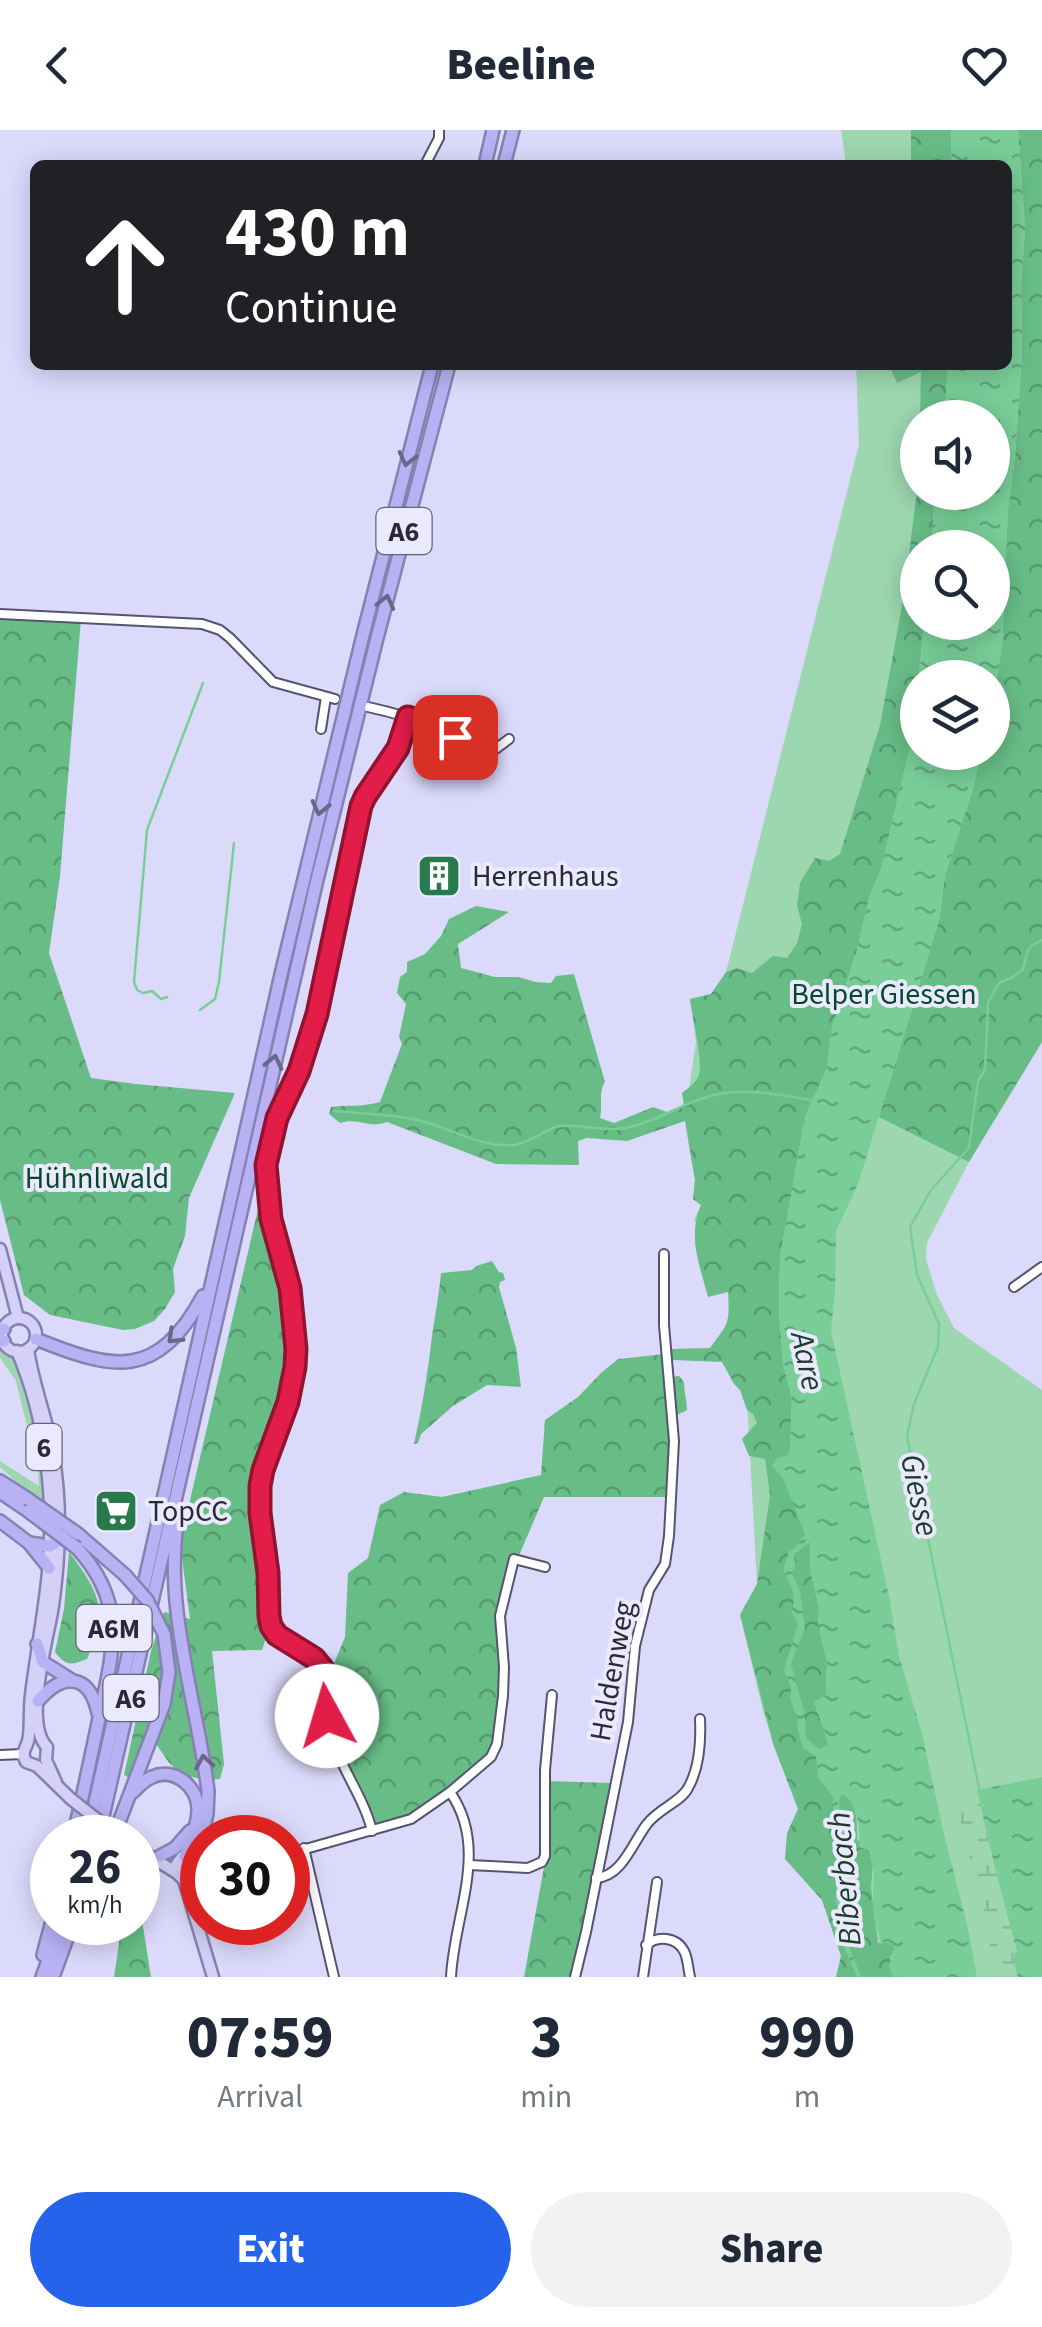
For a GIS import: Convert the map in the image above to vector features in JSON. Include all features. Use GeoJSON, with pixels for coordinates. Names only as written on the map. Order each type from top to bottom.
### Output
{"type":"FeatureCollection","features":[{"type":"Feature","properties":{"kind":"highway"},"geometry":{"type":"LineString","coordinates":[[485,160],[493,130]]}},
{"type":"Feature","properties":{"kind":"highway"},"geometry":{"type":"LineString","coordinates":[[505,160],[513,130]]}},
{"type":"Feature","properties":{"kind":"highway","name":"A6"},"geometry":{"type":"LineString","coordinates":[[92,1815],[324,792],[431,370]]}},
{"type":"Feature","properties":{"kind":"highway","name":"A6"},"geometry":{"type":"LineString","coordinates":[[103,1815],[333,814],[448,370]]}},
{"type":"Feature","properties":{"kind":"highway"},"geometry":{"type":"LineString","coordinates":[[27,1346],[114,1362],[139,1359],[164,1348],[182,1331],[211,1281]]}},
{"type":"Feature","properties":{"kind":"highway"},"geometry":{"type":"LineString","coordinates":[[183,1461],[175,1580],[208,1790],[207,1815]]}},
{"type":"Feature","properties":{"kind":"highway","name":"A6M"},"geometry":{"type":"LineString","coordinates":[[0,1481],[125,1574],[146,1600],[164,1634],[169,1672],[166,1695],[130,1795]]}},
{"type":"Feature","properties":{"kind":"highway","name":"A6M"},"geometry":{"type":"LineString","coordinates":[[0,1492],[28,1505]]}},
{"type":"Feature","properties":{"kind":"highway"},"geometry":{"type":"LineString","coordinates":[[0,1520],[30,1543],[48,1568]]}},
{"type":"Feature","properties":{"kind":"highway","name":"A6M"},"geometry":{"type":"LineString","coordinates":[[77,1541],[106,1590],[113,1616],[112,1661],[99,1717]]}},
{"type":"Feature","properties":{"kind":"highway"},"geometry":{"type":"LineString","coordinates":[[30,1543],[54,1543]]}},
{"type":"Feature","properties":{"kind":"highway"},"geometry":{"type":"LineString","coordinates":[[37,1644],[43,1662],[91,1692],[99,1717],[78,1815]]}},
{"type":"Feature","properties":{"kind":"highway"},"geometry":{"type":"LineString","coordinates":[[38,1701],[51,1686],[73,1680]]}},
{"type":"Feature","properties":{"kind":"highway"},"geometry":{"type":"LineString","coordinates":[[124,1815],[130,1795],[151,1777],[165,1774],[189,1785],[196,1798],[197,1815]]}},
{"type":"Feature","properties":{"kind":"highway"},"geometry":{"type":"LineString","coordinates":[[40,1977],[47,1945]]}},
{"type":"Feature","properties":{"kind":"highway"},"geometry":{"type":"LineString","coordinates":[[40,1977],[53,1945]]}},
{"type":"Feature","properties":{"kind":"highway"},"geometry":{"type":"LineString","coordinates":[[53,1977],[65,1945]]}},
{"type":"Feature","properties":{"kind":"highway"},"geometry":{"type":"LineString","coordinates":[[63,1950],[66,1945]]}},
{"type":"Feature","properties":{"kind":"main road"},"geometry":{"type":"LineString","coordinates":[[0,1249],[18,1318]]}},
{"type":"Feature","properties":{"kind":"main road"},"geometry":{"type":"LineString","coordinates":[[18,1318],[35,1328],[27,1346],[9,1348],[2,1335],[9,1322],[18,1318]]}},
{"type":"Feature","properties":{"kind":"main road","name":"6"},"geometry":{"type":"LineString","coordinates":[[27,1346],[29,1387],[42,1440],[54,1543],[54,1598],[34,1742]]}},
{"type":"Feature","properties":{"kind":"main road","name":"6"},"geometry":{"type":"LineString","coordinates":[[34,1742],[30,1702],[54,1543]]}},
{"type":"Feature","properties":{"kind":"main road"},"geometry":{"type":"LineString","coordinates":[[34,1742],[47,1747],[42,1763],[26,1762],[24,1748],[34,1742]]}},
{"type":"Feature","properties":{"kind":"main road"},"geometry":{"type":"LineString","coordinates":[[42,1763],[56,1783],[90,1815]]}},
{"type":"Feature","properties":{"kind":"main road"},"geometry":{"type":"LineString","coordinates":[[160,1862],[180,1877]]}},
{"type":"Feature","properties":{"kind":"main road"},"geometry":{"type":"LineString","coordinates":[[180,1866],[176,1866],[180,1877]]}},
{"type":"Feature","properties":{"kind":"main road"},"geometry":{"type":"LineString","coordinates":[[204,1945],[213,1977]]}},
{"type":"Feature","properties":{"kind":"street"},"geometry":{"type":"LineString","coordinates":[[428,160],[439,130]]}},
{"type":"Feature","properties":{"kind":"street"},"geometry":{"type":"LineString","coordinates":[[0,614],[202,624],[220,630],[273,682],[331,698],[320,729]]}},
{"type":"Feature","properties":{"kind":"street"},"geometry":{"type":"LineString","coordinates":[[368,707],[408,717],[489,754],[509,739]]}},
{"type":"Feature","properties":{"kind":"street"},"geometry":{"type":"LineString","coordinates":[[372,1831],[333,1741],[323,1669],[314,1658],[277,1635],[269,1616],[260,1486],[288,1402],[295,1367],[295,1332],[290,1288],[272,1226],[266,1165],[277,1118],[303,1060],[317,1014],[361,806],[398,748],[408,717]]}},
{"type":"Feature","properties":{"kind":"street","name":"Haldenweg"},"geometry":{"type":"LineString","coordinates":[[575,1977],[628,1722],[635,1646],[649,1590],[665,1564],[669,1536],[674,1441],[664,1326],[664,1254]]}},
{"type":"Feature","properties":{"kind":"street"},"geometry":{"type":"LineString","coordinates":[[1014,1287],[1042,1267]]}},
{"type":"Feature","properties":{"kind":"street"},"geometry":{"type":"LineString","coordinates":[[310,1846],[412,1819],[486,1761],[497,1744],[504,1671],[500,1623],[514,1559],[545,1567]]}},
{"type":"Feature","properties":{"kind":"street"},"geometry":{"type":"LineString","coordinates":[[468,1865],[528,1868],[542,1862],[545,1856],[552,1695]]}},
{"type":"Feature","properties":{"kind":"street"},"geometry":{"type":"LineString","coordinates":[[596,1878],[614,1872],[654,1815],[686,1792],[697,1758],[700,1719]]}},
{"type":"Feature","properties":{"kind":"street"},"geometry":{"type":"LineString","coordinates":[[0,1755],[22,1754]]}},
{"type":"Feature","properties":{"kind":"street"},"geometry":{"type":"LineString","coordinates":[[450,1792],[468,1830],[468,1865],[451,1977]]}},
{"type":"Feature","properties":{"kind":"street"},"geometry":{"type":"LineString","coordinates":[[310,1874],[334,1977]]}},
{"type":"Feature","properties":{"kind":"street"},"geometry":{"type":"LineString","coordinates":[[643,1977],[657,1882]]}},
{"type":"Feature","properties":{"kind":"street"},"geometry":{"type":"LineString","coordinates":[[646,1945],[658,1938],[680,1945],[690,1977]]}},
{"type":"Feature","properties":{"kind":"green space","name":"Belper Giessen"},"geometry":{"type":"Polygon","coordinates":[[[841,130],[1042,130],[1042,1040],[969,1162],[927,1243],[926,1259],[937,1295],[954,1328],[1042,1390],[1042,1777],[985,1789],[1027,1977],[836,1977],[841,1956],[822,1900],[785,1859],[798,1809],[764,1715],[740,1615],[757,1584],[746,1382],[725,1272],[694,1220],[701,1205],[693,1199],[695,1180],[688,1140],[686,1109],[696,1042],[690,999],[711,994],[726,972],[859,444],[856,370],[1012,370],[1012,160],[845,160],[841,130]]]}},
{"type":"Feature","properties":{"kind":"green space"},"geometry":{"type":"Polygon","coordinates":[[[911,130],[951,130],[952,160],[911,160],[911,130]]]}},
{"type":"Feature","properties":{"kind":"green space"},"geometry":{"type":"Polygon","coordinates":[[[1018,130],[1042,130],[1042,1042],[969,1162],[879,1117],[939,920],[945,875],[977,770],[1010,770],[1010,660],[1000,660],[1002,640],[1010,640],[1007,530],[1022,353],[1025,229],[1018,130]]]}},
{"type":"Feature","properties":{"kind":"green space"},"geometry":{"type":"Polygon","coordinates":[[[891,370],[948,370],[945,400],[920,400],[921,372],[897,383],[891,370]]]}},
{"type":"Feature","properties":{"kind":"green space"},"geometry":{"type":"Polygon","coordinates":[[[915,510],[934,510],[932,530],[912,530],[915,510]]]}},
{"type":"Feature","properties":{"kind":"green space","name":"Hühnliwald"},"geometry":{"type":"Polygon","coordinates":[[[0,617],[81,619],[60,876],[49,953],[91,1078],[235,1093],[189,1198],[185,1236],[173,1269],[175,1292],[154,1321],[135,1329],[50,1315],[24,1295],[0,1200],[0,617]]]}},
{"type":"Feature","properties":{"kind":"green space"},"geometry":{"type":"Polygon","coordinates":[[[900,617],[900,640],[922,640],[920,660],[900,660],[900,770],[905,770],[881,869],[832,1028],[827,1068],[805,1117],[780,1257],[783,1364],[792,1398],[790,1452],[780,1457],[783,1478],[810,1541],[810,1570],[827,1662],[826,1695],[814,1702],[831,1749],[842,1755],[846,1795],[856,1816],[857,1840],[871,1844],[871,1887],[878,1943],[898,1942],[890,1959],[899,1977],[836,1977],[841,1956],[822,1900],[785,1859],[787,1833],[798,1809],[773,1744],[740,1615],[757,1584],[770,1495],[765,1459],[749,1456],[742,1439],[757,1423],[722,1362],[673,1360],[670,1356],[670,1349],[710,1348],[724,1328],[729,1311],[728,1292],[708,1297],[699,1262],[695,1228],[701,1205],[693,1199],[695,1180],[685,1121],[627,1141],[578,1141],[579,1165],[496,1164],[387,1122],[340,1123],[329,1114],[331,1107],[380,1102],[402,1044],[399,1037],[406,1004],[397,993],[400,977],[407,972],[407,962],[425,954],[441,936],[449,919],[476,906],[509,912],[458,944],[461,968],[495,977],[551,983],[556,976],[574,974],[605,1082],[600,1118],[614,1123],[653,1107],[667,1112],[684,1106],[682,1093],[696,1080],[700,1069],[690,999],[711,994],[726,972],[737,968],[752,973],[773,956],[787,958],[797,943],[802,924],[797,906],[800,883],[815,858],[829,861],[840,854],[880,725],[900,617]]]}},
{"type":"Feature","properties":{"kind":"green space"},"geometry":{"type":"Polygon","coordinates":[[[262,1192],[285,1280],[293,1335],[292,1371],[262,1498],[269,1550],[275,1562],[277,1630],[269,1629],[262,1650],[212,1651],[224,1764],[220,1779],[198,1778],[178,1771],[146,1734],[129,1778],[124,1775],[151,1651],[164,1612],[190,1619],[180,1543],[262,1192]]]}},
{"type":"Feature","properties":{"kind":"green space"},"geometry":{"type":"Polygon","coordinates":[[[492,1261],[505,1280],[499,1287],[516,1348],[521,1387],[487,1385],[453,1406],[414,1444],[441,1273],[472,1270],[492,1261]]]}},
{"type":"Feature","properties":{"kind":"green space"},"geometry":{"type":"Polygon","coordinates":[[[0,1344],[14,1354],[22,1373],[20,1380],[30,1402],[43,1463],[45,1504],[0,1467],[0,1461],[39,1486],[16,1381],[0,1358],[0,1344]]]}},
{"type":"Feature","properties":{"kind":"green space"},"geometry":{"type":"Polygon","coordinates":[[[665,1354],[669,1377],[679,1376],[684,1382],[687,1410],[675,1416],[673,1426],[678,1431],[670,1497],[544,1497],[512,1572],[500,1622],[503,1656],[495,1748],[486,1760],[422,1812],[376,1828],[332,1728],[333,1666],[345,1637],[348,1573],[368,1558],[380,1505],[404,1492],[442,1497],[541,1475],[545,1420],[578,1397],[618,1359],[665,1354]]]}},
{"type":"Feature","properties":{"kind":"green space"},"geometry":{"type":"Polygon","coordinates":[[[69,1552],[92,1587],[100,1617],[87,1659],[73,1663],[55,1652],[69,1552]]]}},
{"type":"Feature","properties":{"kind":"green space"},"geometry":{"type":"Polygon","coordinates":[[[547,1781],[611,1783],[571,1977],[524,1977],[546,1856],[547,1781]]]}},
{"type":"Feature","properties":{"kind":"green space"},"geometry":{"type":"Polygon","coordinates":[[[977,1790],[1017,1951],[1012,1956],[1018,1977],[997,1977],[984,1917],[984,1890],[973,1870],[954,1795],[977,1790]]]}},
{"type":"Feature","properties":{"kind":"green space"},"geometry":{"type":"Polygon","coordinates":[[[119,1945],[146,1945],[151,1977],[114,1977],[119,1945]]]}},
{"type":"Feature","properties":{"kind":"water"},"geometry":{"type":"Polygon","coordinates":[[[951,130],[1018,130],[1025,229],[1022,353],[1010,494],[1010,400],[945,400],[948,370],[1012,370],[1012,160],[952,160],[951,130]]]}},
{"type":"Feature","properties":{"kind":"water"},"geometry":{"type":"Polygon","coordinates":[[[934,510],[1008,510],[1007,530],[932,530],[934,510]]]}},
{"type":"Feature","properties":{"kind":"water"},"geometry":{"type":"Polygon","coordinates":[[[922,640],[1002,640],[1000,660],[921,660],[922,640]]]}},
{"type":"Feature","properties":{"kind":"water"},"geometry":{"type":"Polygon","coordinates":[[[905,770],[977,770],[945,875],[939,920],[914,1003],[858,1184],[836,1231],[831,1331],[899,1656],[922,1734],[977,1977],[893,1977],[889,1965],[895,1949],[892,1944],[881,1942],[874,1919],[874,1872],[868,1850],[859,1847],[857,1818],[843,1794],[839,1807],[845,1826],[840,1839],[847,1861],[843,1884],[846,1938],[861,1977],[857,1977],[842,1943],[836,1901],[838,1866],[834,1838],[838,1828],[834,1798],[818,1777],[816,1756],[803,1748],[784,1670],[798,1624],[791,1611],[793,1595],[783,1569],[789,1552],[805,1534],[783,1478],[772,1466],[777,1458],[790,1452],[792,1398],[783,1364],[780,1257],[805,1117],[827,1068],[832,1028],[881,869],[905,770]],[[810,1542],[794,1554],[792,1573],[800,1591],[805,1628],[791,1664],[805,1715],[806,1738],[819,1749],[828,1745],[814,1702],[826,1695],[827,1662],[818,1622],[819,1607],[810,1570],[810,1542]]]}},
{"type":"Feature","properties":{"kind":"water"},"geometry":{"type":"Polygon","coordinates":[[[1042,1777],[1042,1977],[1018,1977],[1012,1956],[1017,1951],[977,1790],[1042,1777]]]}},
{"type":"Feature","properties":{"kind":"waterway"},"geometry":{"type":"LineString","coordinates":[[167,997],[161,999],[152,991],[143,993],[134,982],[147,830],[203,683]]}},
{"type":"Feature","properties":{"kind":"waterway"},"geometry":{"type":"LineString","coordinates":[[200,1010],[215,999],[219,982],[234,843]]}},
{"type":"Feature","properties":{"kind":"waterway","name":"Giesse"},"geometry":{"type":"LineString","coordinates":[[980,1793],[907,1436],[914,1404],[938,1347],[939,1324],[917,1275],[910,1227],[931,1190],[969,1148],[978,1081],[985,1070],[988,1003],[999,983],[1023,969],[1031,946],[1042,940]]}},
{"type":"Feature","properties":{"kind":"waterway"},"geometry":{"type":"LineString","coordinates":[[334,1111],[414,1119],[480,1141],[514,1145],[562,1126],[617,1129],[637,1125],[695,1101],[731,1092],[811,1100]]}},
{"type":"Feature","properties":{"kind":"place","name":"Herrenhaus"},"geometry":{"type":"Point","coordinates":[439,876]}},
{"type":"Feature","properties":{"kind":"place","name":"TopCC"},"geometry":{"type":"Point","coordinates":[116,1511]}},
{"type":"Feature","properties":{"kind":"route"},"geometry":{"type":"LineString","coordinates":[[327,1716],[323,1669],[314,1658],[277,1635],[269,1616],[260,1486],[288,1402],[296,1349],[290,1288],[270,1213],[267,1159],[277,1118],[309,1044],[365,797],[398,748],[408,717],[455,737]]}},
{"type":"Feature","properties":{"kind":"water label","name":"Aare"},"geometry":{"type":"Point","coordinates":[808,1361]}},
{"type":"Feature","properties":{"kind":"water label","name":"Biberbach"},"geometry":{"type":"Point","coordinates":[844,1879]}}]}
